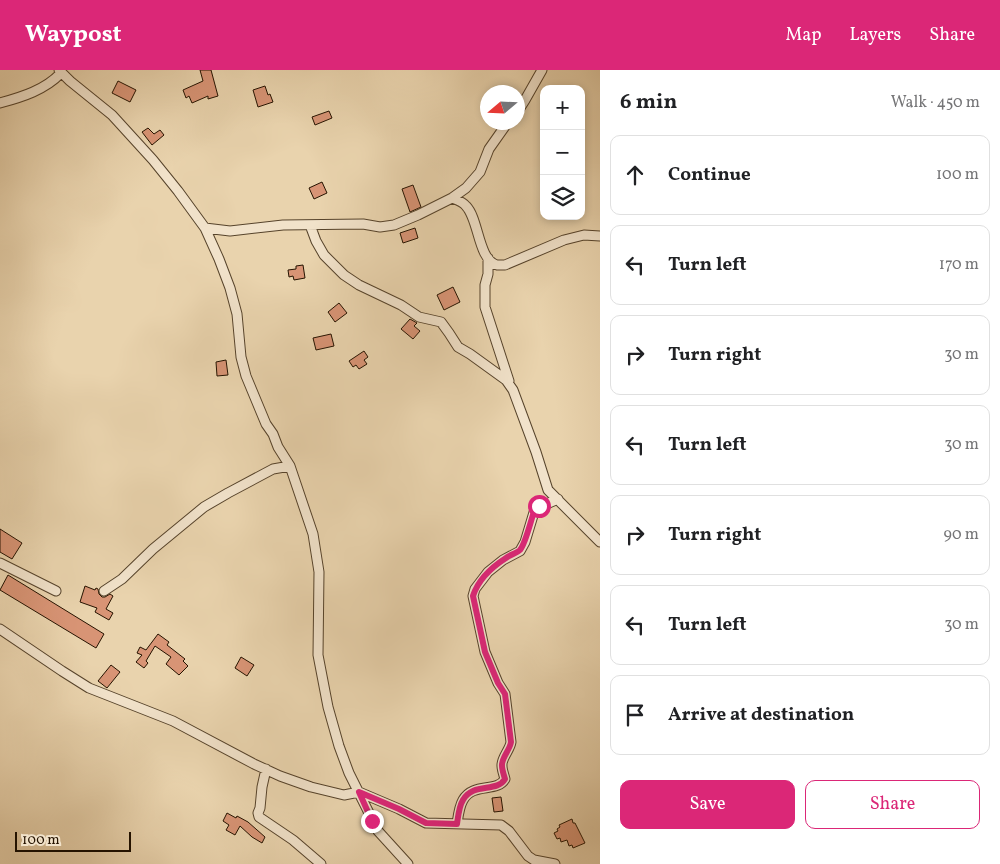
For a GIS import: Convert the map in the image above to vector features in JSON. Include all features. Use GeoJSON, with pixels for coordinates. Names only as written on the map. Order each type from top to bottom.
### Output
{"type":"FeatureCollection","features":[{"type":"Feature","properties":{"kind":"street"},"geometry":{"type":"LineString","coordinates":[[525,100],[542,70]]}},
{"type":"Feature","properties":{"kind":"street"},"geometry":{"type":"LineString","coordinates":[[0,103],[18,98],[43,87],[50,83],[60,72],[112,115],[130,134],[178,191],[205,228],[230,288],[237,314],[241,356],[246,376],[266,424],[290,466],[313,534],[319,572],[318,655],[328,707],[339,746],[350,774],[378,831],[408,864]]}},
{"type":"Feature","properties":{"kind":"street"},"geometry":{"type":"LineString","coordinates":[[205,228],[230,231],[283,225],[363,224],[380,227],[394,224],[418,215],[452,198],[466,188],[480,172],[490,148],[502,130]]}},
{"type":"Feature","properties":{"kind":"street"},"geometry":{"type":"LineString","coordinates":[[452,198],[466,206],[472,215],[486,256],[497,265],[505,265],[564,240],[584,235],[600,236]]}},
{"type":"Feature","properties":{"kind":"street"},"geometry":{"type":"LineString","coordinates":[[310,225],[324,255],[344,275],[359,285],[419,316],[441,322],[458,347],[498,372],[510,384]]}},
{"type":"Feature","properties":{"kind":"street"},"geometry":{"type":"LineString","coordinates":[[488,258],[485,307],[510,384],[536,452],[546,486],[600,542]]}},
{"type":"Feature","properties":{"kind":"street"},"geometry":{"type":"LineString","coordinates":[[104,591],[122,579],[204,507],[228,492],[273,469],[290,466]]}},
{"type":"Feature","properties":{"kind":"street"},"geometry":{"type":"LineString","coordinates":[[457,824],[462,801],[469,792],[503,783],[505,779],[502,761],[511,742],[505,694],[498,683],[485,652],[473,596],[475,589],[488,572],[503,560],[520,551],[525,542],[535,509],[558,499]]}},
{"type":"Feature","properties":{"kind":"street"},"geometry":{"type":"LineString","coordinates":[[0,563],[56,591]]}},
{"type":"Feature","properties":{"kind":"street"},"geometry":{"type":"LineString","coordinates":[[0,629],[89,688],[173,721],[280,776],[344,795],[359,792],[426,823],[501,825],[509,831],[528,856],[534,860],[555,864]]}},
{"type":"Feature","properties":{"kind":"street"},"geometry":{"type":"LineString","coordinates":[[266,769],[259,817],[293,840],[321,864]]}},
{"type":"Feature","properties":{"kind":"building"},"geometry":{"type":"Polygon","coordinates":[[[200,70],[211,70],[218,96],[208,99],[208,96],[192,103],[189,96],[186,98],[183,90],[203,81],[200,70]]]}},
{"type":"Feature","properties":{"kind":"building"},"geometry":{"type":"Polygon","coordinates":[[[118,81],[136,90],[130,102],[112,93],[118,81]]]}},
{"type":"Feature","properties":{"kind":"building"},"geometry":{"type":"Polygon","coordinates":[[[265,86],[273,102],[258,107],[253,90],[265,86]]]}},
{"type":"Feature","properties":{"kind":"building"},"geometry":{"type":"Polygon","coordinates":[[[329,111],[332,118],[315,125],[312,117],[329,111]]]}},
{"type":"Feature","properties":{"kind":"building"},"geometry":{"type":"Polygon","coordinates":[[[148,128],[154,134],[160,130],[164,135],[152,145],[142,132],[148,128]]]}},
{"type":"Feature","properties":{"kind":"building"},"geometry":{"type":"Polygon","coordinates":[[[322,182],[327,193],[314,199],[309,188],[322,182]]]}},
{"type":"Feature","properties":{"kind":"building"},"geometry":{"type":"Polygon","coordinates":[[[413,185],[421,207],[410,212],[402,189],[413,185]]]}},
{"type":"Feature","properties":{"kind":"building"},"geometry":{"type":"Polygon","coordinates":[[[415,228],[418,238],[403,243],[400,233],[415,228]]]}},
{"type":"Feature","properties":{"kind":"building"},"geometry":{"type":"Polygon","coordinates":[[[303,265],[305,278],[294,280],[293,276],[289,277],[288,270],[296,269],[296,266],[303,265]]]}},
{"type":"Feature","properties":{"kind":"building"},"geometry":{"type":"Polygon","coordinates":[[[453,287],[460,302],[444,310],[437,295],[453,287]]]}},
{"type":"Feature","properties":{"kind":"building"},"geometry":{"type":"Polygon","coordinates":[[[339,303],[347,313],[335,322],[328,312],[339,303]]]}},
{"type":"Feature","properties":{"kind":"building"},"geometry":{"type":"Polygon","coordinates":[[[410,319],[417,323],[414,326],[420,331],[413,339],[401,329],[410,319]]]}},
{"type":"Feature","properties":{"kind":"building"},"geometry":{"type":"Polygon","coordinates":[[[331,334],[334,346],[316,350],[313,338],[331,334]]]}},
{"type":"Feature","properties":{"kind":"building"},"geometry":{"type":"Polygon","coordinates":[[[364,351],[368,357],[364,360],[367,364],[359,369],[356,365],[353,367],[349,361],[364,351]]]}},
{"type":"Feature","properties":{"kind":"building"},"geometry":{"type":"Polygon","coordinates":[[[226,360],[228,375],[217,376],[216,362],[226,360]]]}},
{"type":"Feature","properties":{"kind":"building"},"geometry":{"type":"Polygon","coordinates":[[[0,529],[22,543],[12,559],[0,552],[0,529]]]}},
{"type":"Feature","properties":{"kind":"building"},"geometry":{"type":"Polygon","coordinates":[[[8,575],[104,634],[96,648],[0,590],[8,575]]]}},
{"type":"Feature","properties":{"kind":"building"},"geometry":{"type":"Polygon","coordinates":[[[85,586],[95,590],[96,588],[98,589],[102,597],[110,594],[113,596],[106,609],[113,613],[109,620],[95,612],[97,608],[80,602],[85,586]]]}},
{"type":"Feature","properties":{"kind":"building"},"geometry":{"type":"Polygon","coordinates":[[[158,634],[169,642],[167,645],[185,659],[183,661],[188,666],[179,675],[166,664],[171,657],[155,646],[144,668],[136,662],[142,655],[137,653],[140,647],[146,650],[158,634]]]}},
{"type":"Feature","properties":{"kind":"building"},"geometry":{"type":"Polygon","coordinates":[[[241,657],[254,665],[247,676],[235,668],[241,657]]]}},
{"type":"Feature","properties":{"kind":"building"},"geometry":{"type":"Polygon","coordinates":[[[111,665],[120,672],[107,688],[98,681],[111,665]]]}},
{"type":"Feature","properties":{"kind":"building"},"geometry":{"type":"Polygon","coordinates":[[[501,797],[503,811],[494,812],[492,798],[501,797]]]}},
{"type":"Feature","properties":{"kind":"building"},"geometry":{"type":"Polygon","coordinates":[[[227,813],[248,822],[265,837],[262,843],[240,826],[235,835],[226,830],[229,825],[223,821],[227,813]]]}},
{"type":"Feature","properties":{"kind":"building"},"geometry":{"type":"Polygon","coordinates":[[[572,819],[585,843],[573,848],[572,845],[569,846],[567,840],[561,842],[560,838],[557,839],[554,833],[558,831],[559,825],[572,819]]]}},
{"type":"Feature","properties":{"kind":"route"},"geometry":{"type":"LineString","coordinates":[[372,821],[359,792],[399,809],[421,822],[457,824],[462,801],[469,792],[503,783],[505,779],[502,761],[511,742],[505,694],[498,683],[485,652],[473,596],[475,589],[488,572],[510,555],[520,551],[525,542],[532,515],[539,506]]}}]}
